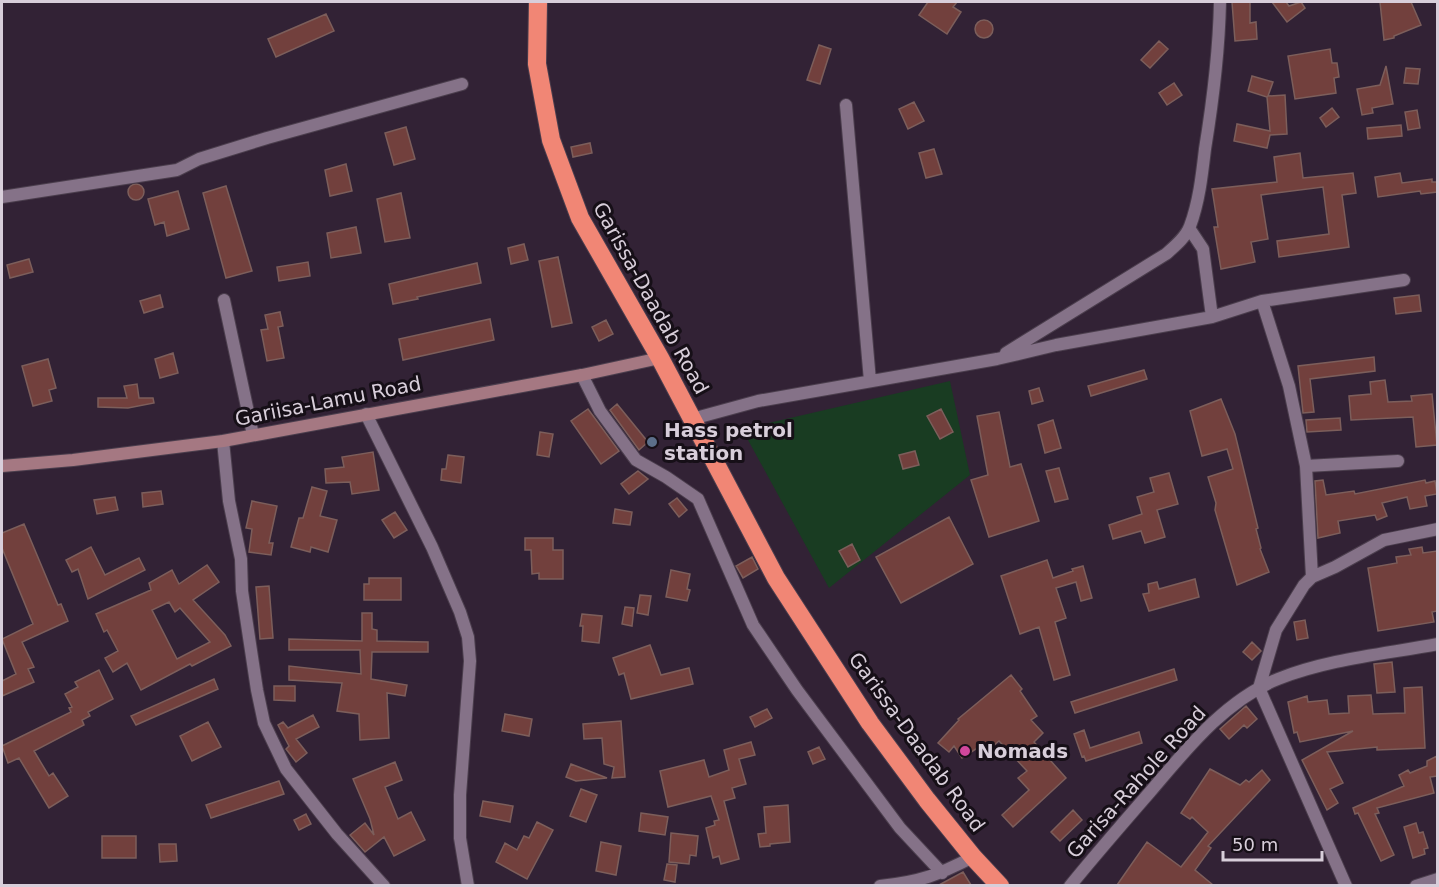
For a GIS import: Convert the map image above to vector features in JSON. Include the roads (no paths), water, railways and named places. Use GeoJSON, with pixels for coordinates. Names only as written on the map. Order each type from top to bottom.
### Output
{"type":"FeatureCollection","features":[{"type":"Feature","properties":{"kind":"highway","name":"Garissa-Daadab Road"},"geometry":{"type":"LineString","coordinates":[[538,2],[537,64],[551,140],[580,218],[660,358],[776,578],[811,629],[843,682],[927,800],[973,857],[1000,885]]}},
{"type":"Feature","properties":{"kind":"street"},"geometry":{"type":"LineString","coordinates":[[997,359],[1166,254],[1178,244],[1189,228],[1199,190],[1212,103],[1220,29],[1220,2]]}},
{"type":"Feature","properties":{"kind":"street"},"geometry":{"type":"LineString","coordinates":[[2,197],[177,170],[199,159],[267,138],[462,84]]}},
{"type":"Feature","properties":{"kind":"street"},"geometry":{"type":"LineString","coordinates":[[846,105],[870,381]]}},
{"type":"Feature","properties":{"kind":"street"},"geometry":{"type":"LineString","coordinates":[[1189,228],[1203,249],[1212,317]]}},
{"type":"Feature","properties":{"kind":"street"},"geometry":{"type":"LineString","coordinates":[[692,419],[758,401],[997,359],[1056,345],[1212,317],[1262,301],[1404,280]]}},
{"type":"Feature","properties":{"kind":"street"},"geometry":{"type":"LineString","coordinates":[[224,300],[253,435]]}},
{"type":"Feature","properties":{"kind":"street"},"geometry":{"type":"LineString","coordinates":[[1262,301],[1289,386],[1306,466],[1312,577]]}},
{"type":"Feature","properties":{"kind":"street","name":"Gariisa-Lamu Road"},"geometry":{"type":"LineString","coordinates":[[2,466],[83,459],[223,441],[582,375],[660,358]]}},
{"type":"Feature","properties":{"kind":"street"},"geometry":{"type":"LineString","coordinates":[[582,375],[600,411],[636,460],[698,499],[753,624],[797,690],[900,828],[942,873]]}},
{"type":"Feature","properties":{"kind":"street"},"geometry":{"type":"LineString","coordinates":[[366,414],[432,548],[460,612],[468,637],[470,661],[460,795],[460,838],[468,885]]}},
{"type":"Feature","properties":{"kind":"street"},"geometry":{"type":"LineString","coordinates":[[223,441],[229,501],[241,560],[242,591],[256,690],[264,723],[286,769],[337,834],[384,885]]}},
{"type":"Feature","properties":{"kind":"street"},"geometry":{"type":"LineString","coordinates":[[1306,466],[1398,461]]}},
{"type":"Feature","properties":{"kind":"street"},"geometry":{"type":"LineString","coordinates":[[1346,885],[1259,688],[1276,630],[1294,599],[1312,577],[1384,540],[1437,529]]}},
{"type":"Feature","properties":{"kind":"street","name":"Garisa-Rahole Road"},"geometry":{"type":"LineString","coordinates":[[1070,885],[1188,747],[1219,716],[1259,688],[1278,679],[1323,665],[1437,644]]}},
{"type":"Feature","properties":{"kind":"street"},"geometry":{"type":"LineString","coordinates":[[880,885],[910,883],[942,873],[973,857]]}},
{"type":"Feature","properties":{"kind":"street"},"geometry":{"type":"LineString","coordinates":[[1416,885],[1437,879]]}},
{"type":"Feature","properties":{"kind":"place","name":"Hass petrol station"},"geometry":{"type":"Point","coordinates":[652,442]}},
{"type":"Feature","properties":{"kind":"place","name":"Nomads"},"geometry":{"type":"Point","coordinates":[965,751]}}]}
